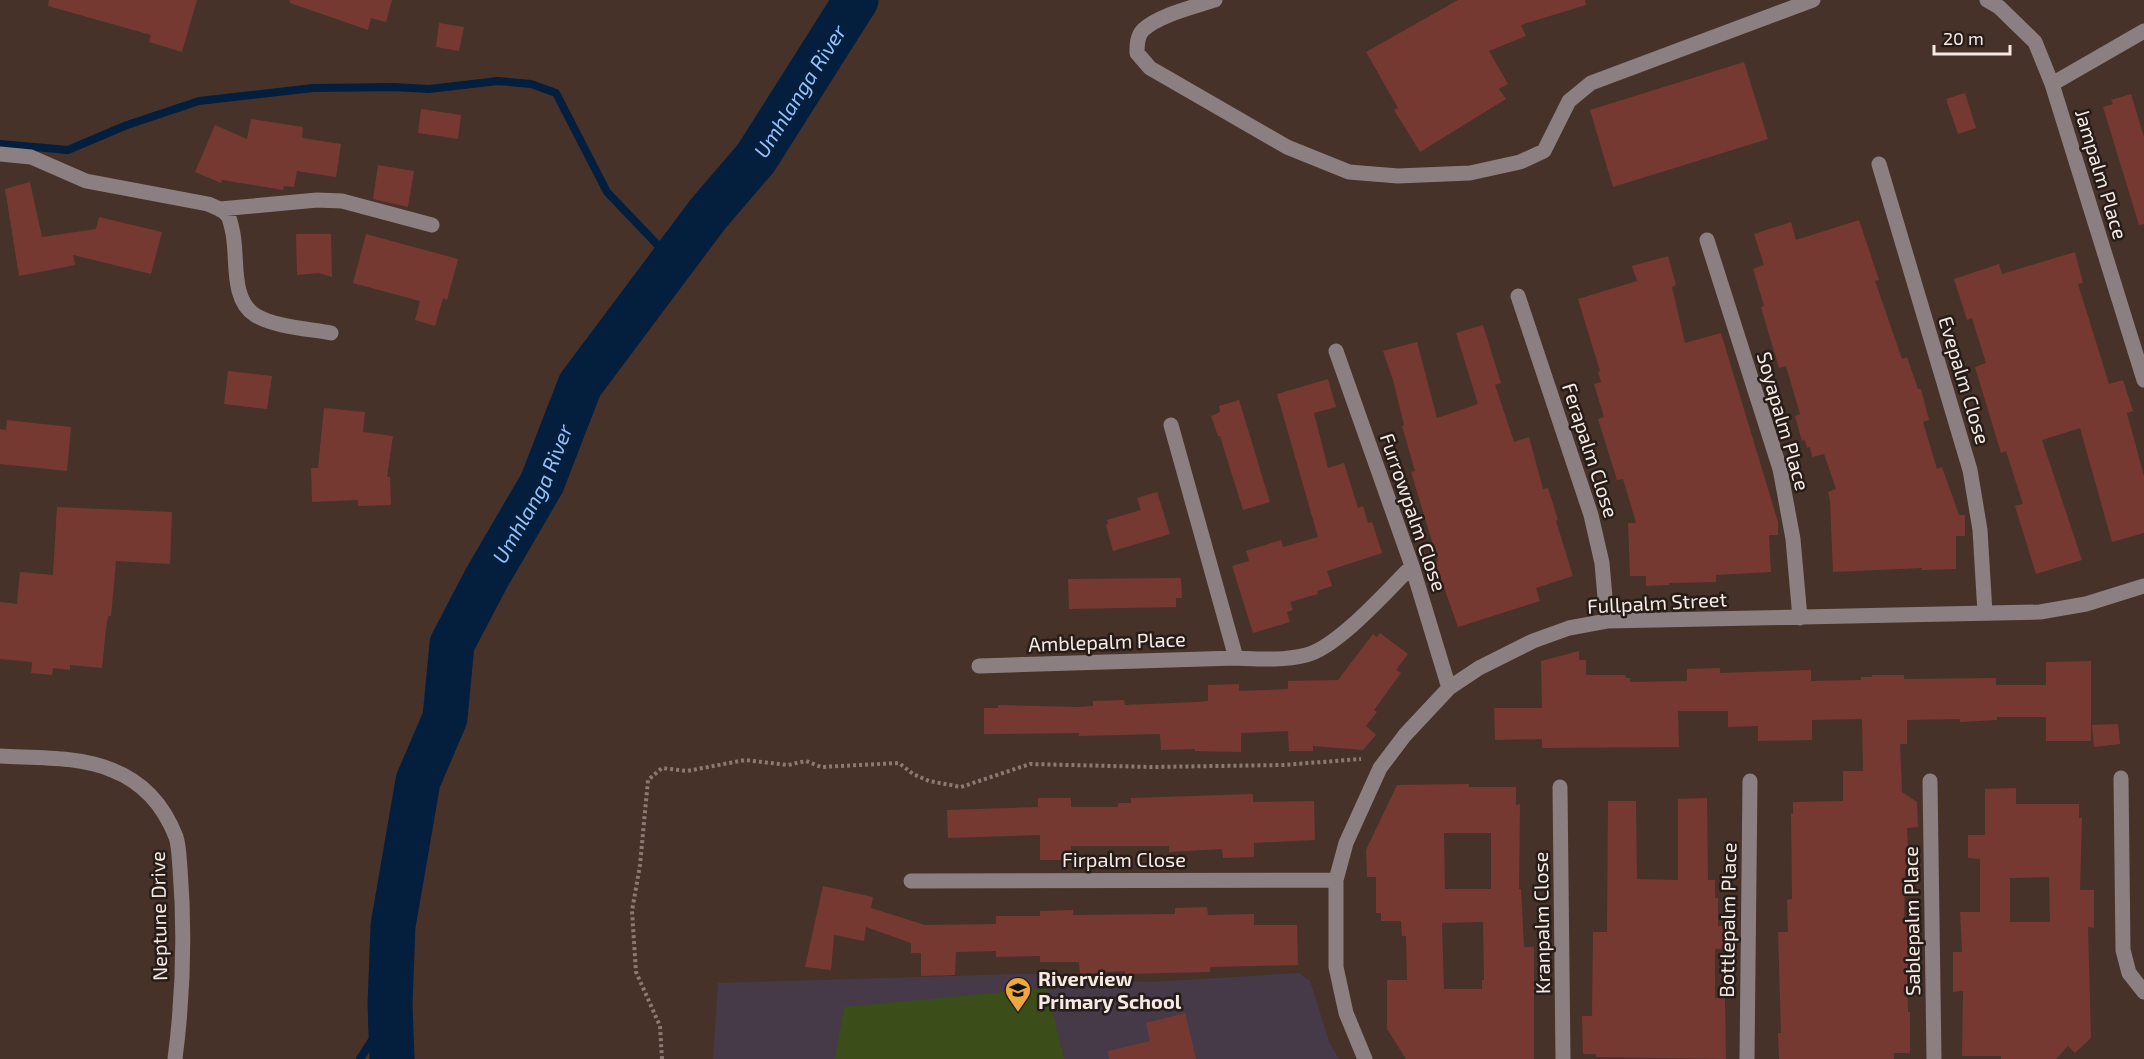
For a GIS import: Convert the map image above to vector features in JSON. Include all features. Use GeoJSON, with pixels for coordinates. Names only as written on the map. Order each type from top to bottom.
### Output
{"type":"FeatureCollection","features":[{"type":"Feature","properties":{"kind":"street"},"geometry":{"type":"LineString","coordinates":[[1215,0],[1165,18],[1142,31],[1137,42],[1137,53],[1150,68],[1287,147],[1349,172],[1398,176],[1470,173],[1520,162],[1544,151],[1569,101],[1591,83],[1813,0]]}},
{"type":"Feature","properties":{"kind":"street","name":"Jampalm Place"},"geometry":{"type":"LineString","coordinates":[[1987,0],[1999,7],[2035,42],[2052,84],[2144,380]]}},
{"type":"Feature","properties":{"kind":"street"},"geometry":{"type":"LineString","coordinates":[[2052,84],[2144,31]]}},
{"type":"Feature","properties":{"kind":"street"},"geometry":{"type":"LineString","coordinates":[[0,154],[31,157],[86,181],[208,204],[220,209],[229,216],[239,291],[246,306],[256,316],[277,323],[332,333]]}},
{"type":"Feature","properties":{"kind":"street","name":"Evepalm Close"},"geometry":{"type":"LineString","coordinates":[[1879,164],[1970,470],[1980,530],[1985,614]]}},
{"type":"Feature","properties":{"kind":"street"},"geometry":{"type":"LineString","coordinates":[[220,209],[317,200],[342,201],[432,225]]}},
{"type":"Feature","properties":{"kind":"street","name":"Soyapalm Place"},"geometry":{"type":"LineString","coordinates":[[1707,240],[1780,469],[1793,539],[1800,618]]}},
{"type":"Feature","properties":{"kind":"street","name":"Ferapalm Close"},"geometry":{"type":"LineString","coordinates":[[1518,296],[1591,515],[1602,563],[1607,621]]}},
{"type":"Feature","properties":{"kind":"street","name":"Furrowpalm Close"},"geometry":{"type":"LineString","coordinates":[[1336,351],[1412,566],[1449,688]]}},
{"type":"Feature","properties":{"kind":"street"},"geometry":{"type":"LineString","coordinates":[[1171,425],[1236,657]]}},
{"type":"Feature","properties":{"kind":"street","name":"Amblepalm Place"},"geometry":{"type":"LineString","coordinates":[[979,666],[1236,657],[1278,660],[1308,655],[1333,642],[1412,566]]}},
{"type":"Feature","properties":{"kind":"street","name":"Fullpalm Street"},"geometry":{"type":"LineString","coordinates":[[1365,1059],[1346,1013],[1336,968],[1336,880],[1351,833],[1380,768],[1405,735],[1449,688],[1479,668],[1533,641],[1569,628],[1607,621],[2040,612],[2086,604],[2144,586]]}},
{"type":"Feature","properties":{"kind":"street","name":"Neptune Drive"},"geometry":{"type":"LineString","coordinates":[[0,756],[68,759],[112,769],[140,784],[163,809],[177,839],[181,880],[181,990],[175,1059]]}},
{"type":"Feature","properties":{"kind":"street"},"geometry":{"type":"LineString","coordinates":[[2121,778],[2123,950],[2129,973],[2144,992]]}},
{"type":"Feature","properties":{"kind":"street","name":"Bottlepalm Place"},"geometry":{"type":"LineString","coordinates":[[1747,1059],[1750,781]]}},
{"type":"Feature","properties":{"kind":"street","name":"Sablepalm Place"},"geometry":{"type":"LineString","coordinates":[[1930,782],[1934,1059]]}},
{"type":"Feature","properties":{"kind":"street","name":"Kranpalm Close"},"geometry":{"type":"LineString","coordinates":[[1560,786],[1563,1059]]}},
{"type":"Feature","properties":{"kind":"street","name":"Firpalm Close"},"geometry":{"type":"LineString","coordinates":[[911,881],[1336,880]]}},
{"type":"Feature","properties":{"kind":"path"},"geometry":{"type":"LineString","coordinates":[[662,1059],[660,1026],[636,972],[632,911],[640,865],[648,780],[662,768],[687,771],[745,760],[788,765],[806,761],[821,767],[899,763],[913,774],[928,781],[961,787],[1030,764],[1151,767],[1283,765],[1388,758]]}},
{"type":"Feature","properties":{"kind":"shaded area","name":"Riverview Primary School"},"geometry":{"type":"Polygon","coordinates":[[[1299,973],[1310,981],[1330,1044],[1339,1059],[713,1059],[718,983],[1017,974],[1080,974],[1150,982],[1299,973]]]}},
{"type":"Feature","properties":{"kind":"green space"},"geometry":{"type":"Polygon","coordinates":[[[1047,988],[1064,1059],[835,1059],[844,1007],[1047,988]]]}},
{"type":"Feature","properties":{"kind":"building"},"geometry":{"type":"Polygon","coordinates":[[[49,0],[197,0],[182,52],[149,42],[151,35],[48,6],[49,0]]]}},
{"type":"Feature","properties":{"kind":"building"},"geometry":{"type":"Polygon","coordinates":[[[290,0],[392,0],[386,22],[371,18],[368,30],[290,3],[290,0]]]}},
{"type":"Feature","properties":{"kind":"building"},"geometry":{"type":"Polygon","coordinates":[[[1458,0],[1585,0],[1586,5],[1521,25],[1526,36],[1489,51],[1508,84],[1499,89],[1506,99],[1420,152],[1394,110],[1398,108],[1366,52],[1458,0]]]}},
{"type":"Feature","properties":{"kind":"building"},"geometry":{"type":"Polygon","coordinates":[[[439,23],[464,27],[459,51],[436,47],[439,23]]]}},
{"type":"Feature","properties":{"kind":"building"},"geometry":{"type":"Polygon","coordinates":[[[1744,62],[1768,139],[1613,187],[1590,110],[1744,62]]]}},
{"type":"Feature","properties":{"kind":"building"},"geometry":{"type":"Polygon","coordinates":[[[1965,93],[1976,128],[1958,134],[1946,99],[1965,93]]]}},
{"type":"Feature","properties":{"kind":"building"},"geometry":{"type":"Polygon","coordinates":[[[2131,94],[2144,137],[2144,224],[2139,225],[2103,107],[2113,104],[2111,100],[2131,94]]]}},
{"type":"Feature","properties":{"kind":"building"},"geometry":{"type":"Polygon","coordinates":[[[421,109],[461,115],[458,139],[418,133],[421,109]]]}},
{"type":"Feature","properties":{"kind":"building"},"geometry":{"type":"Polygon","coordinates":[[[251,119],[303,127],[302,138],[341,144],[336,177],[297,171],[294,187],[284,186],[283,190],[222,180],[221,183],[195,172],[215,125],[247,139],[251,119]]]}},
{"type":"Feature","properties":{"kind":"building"},"geometry":{"type":"Polygon","coordinates":[[[378,165],[414,171],[408,207],[373,199],[378,165]]]}},
{"type":"Feature","properties":{"kind":"building"},"geometry":{"type":"Polygon","coordinates":[[[30,182],[42,237],[96,229],[99,217],[162,232],[151,274],[73,255],[75,265],[19,276],[5,189],[30,182]]]}},
{"type":"Feature","properties":{"kind":"building"},"geometry":{"type":"Polygon","coordinates":[[[1859,220],[1879,280],[1875,281],[1902,359],[1907,357],[1918,389],[1921,389],[1929,420],[1923,422],[1937,469],[1942,467],[1959,515],[1965,515],[1965,536],[1956,536],[1956,569],[1922,570],[1922,568],[1833,572],[1828,492],[1836,489],[1824,454],[1812,457],[1810,447],[1807,448],[1805,440],[1802,441],[1795,416],[1800,414],[1786,366],[1779,368],[1761,307],[1764,306],[1753,269],[1764,265],[1754,234],[1791,222],[1796,240],[1859,220]]]}},
{"type":"Feature","properties":{"kind":"building"},"geometry":{"type":"Polygon","coordinates":[[[296,234],[331,234],[332,277],[319,273],[297,275],[296,234]]]}},
{"type":"Feature","properties":{"kind":"building"},"geometry":{"type":"Polygon","coordinates":[[[366,234],[458,259],[447,300],[443,298],[435,326],[415,320],[420,301],[353,283],[366,234]]]}},
{"type":"Feature","properties":{"kind":"building"},"geometry":{"type":"Polygon","coordinates":[[[2075,252],[2083,283],[2078,284],[2109,384],[2123,380],[2133,411],[2127,413],[2144,476],[2144,533],[2112,542],[2080,428],[2042,440],[2082,560],[2036,574],[2015,506],[2023,504],[2006,451],[2001,453],[1975,367],[1986,363],[1972,318],[1967,320],[1954,279],[1999,264],[2002,274],[2075,252]]]}},
{"type":"Feature","properties":{"kind":"building"},"geometry":{"type":"Polygon","coordinates":[[[1668,256],[1676,285],[1672,287],[1685,343],[1721,333],[1778,522],[1778,535],[1769,535],[1771,572],[1716,575],[1716,582],[1646,586],[1646,576],[1630,576],[1628,523],[1636,523],[1623,479],[1617,480],[1598,419],[1604,417],[1594,384],[1601,382],[1598,372],[1600,371],[1578,299],[1637,281],[1632,266],[1668,256]]]}},
{"type":"Feature","properties":{"kind":"building"},"geometry":{"type":"Polygon","coordinates":[[[1483,325],[1501,383],[1495,385],[1514,442],[1529,437],[1543,489],[1548,488],[1573,576],[1536,588],[1540,601],[1458,627],[1435,562],[1438,561],[1411,472],[1415,471],[1402,426],[1404,425],[1393,380],[1383,351],[1417,342],[1437,418],[1478,404],[1456,333],[1483,325]]]}},
{"type":"Feature","properties":{"kind":"building"},"geometry":{"type":"Polygon","coordinates":[[[228,371],[272,376],[267,409],[224,404],[228,371]]]}},
{"type":"Feature","properties":{"kind":"building"},"geometry":{"type":"Polygon","coordinates":[[[1328,379],[1336,407],[1314,413],[1328,468],[1344,463],[1358,508],[1363,506],[1368,523],[1372,522],[1382,553],[1327,571],[1332,586],[1317,591],[1318,594],[1290,602],[1293,610],[1287,612],[1290,622],[1253,633],[1232,566],[1249,561],[1246,551],[1281,540],[1283,547],[1318,537],[1277,394],[1328,379]]]}},
{"type":"Feature","properties":{"kind":"building"},"geometry":{"type":"Polygon","coordinates":[[[1239,400],[1270,502],[1243,510],[1220,436],[1218,436],[1211,416],[1220,412],[1219,406],[1239,400]]]}},
{"type":"Feature","properties":{"kind":"building"},"geometry":{"type":"Polygon","coordinates":[[[324,408],[365,412],[363,432],[393,436],[387,477],[390,477],[391,505],[358,506],[358,500],[312,502],[311,468],[318,468],[324,408]]]}},
{"type":"Feature","properties":{"kind":"building"},"geometry":{"type":"Polygon","coordinates":[[[7,420],[71,427],[67,471],[0,464],[0,429],[6,430],[7,420]]]}},
{"type":"Feature","properties":{"kind":"building"},"geometry":{"type":"Polygon","coordinates":[[[1157,492],[1170,534],[1113,551],[1106,525],[1107,520],[1141,510],[1137,498],[1157,492]]]}},
{"type":"Feature","properties":{"kind":"building"},"geometry":{"type":"Polygon","coordinates":[[[57,507],[172,512],[170,564],[116,561],[111,616],[108,616],[102,668],[70,665],[70,670],[53,668],[52,675],[31,673],[32,662],[0,659],[0,602],[17,604],[20,572],[53,575],[57,507]]]}},
{"type":"Feature","properties":{"kind":"building"},"geometry":{"type":"Polygon","coordinates":[[[1181,578],[1182,598],[1176,598],[1176,607],[1069,609],[1068,579],[1181,578]]]}},
{"type":"Feature","properties":{"kind":"building"},"geometry":{"type":"Polygon","coordinates":[[[1380,633],[1408,654],[1396,670],[1401,673],[1374,710],[1377,712],[1366,726],[1376,735],[1363,750],[1313,746],[1313,751],[1289,751],[1288,731],[1241,733],[1241,752],[1195,751],[1195,749],[1161,750],[1160,734],[1079,736],[1079,733],[984,734],[984,708],[998,708],[998,705],[1078,707],[1093,706],[1093,701],[1124,700],[1125,705],[1197,702],[1208,701],[1208,685],[1239,684],[1239,691],[1288,689],[1288,681],[1338,680],[1373,634],[1377,637],[1380,633]]]}},
{"type":"Feature","properties":{"kind":"building"},"geometry":{"type":"Polygon","coordinates":[[[1579,651],[1579,660],[1586,660],[1586,675],[1625,675],[1626,678],[1630,678],[1630,682],[1687,681],[1687,669],[1720,668],[1720,673],[1811,670],[1811,681],[1861,680],[1861,677],[1872,677],[1872,675],[1904,675],[1904,679],[1996,678],[1996,685],[2046,685],[2046,662],[2091,661],[2091,741],[2046,741],[2046,717],[1997,717],[1997,720],[1960,722],[1960,719],[1907,720],[1907,744],[1900,744],[1902,792],[1917,802],[1918,827],[1907,828],[1909,870],[1905,870],[1904,922],[1908,922],[1910,1053],[1894,1053],[1894,1059],[1779,1059],[1778,1033],[1781,1033],[1778,932],[1788,932],[1787,900],[1792,899],[1791,814],[1793,814],[1793,802],[1843,801],[1843,771],[1863,771],[1862,719],[1812,720],[1812,740],[1758,741],[1758,726],[1728,727],[1728,711],[1678,711],[1679,747],[1542,748],[1542,739],[1495,740],[1494,708],[1542,708],[1541,661],[1579,651]]]}},
{"type":"Feature","properties":{"kind":"building"},"geometry":{"type":"Polygon","coordinates":[[[2118,724],[2120,744],[2094,747],[2092,725],[2118,724]]]}},
{"type":"Feature","properties":{"kind":"building"},"geometry":{"type":"Polygon","coordinates":[[[1469,784],[1469,787],[1516,787],[1516,805],[1520,804],[1519,889],[1521,889],[1524,947],[1534,947],[1534,1059],[1406,1059],[1387,1029],[1387,980],[1407,980],[1406,936],[1402,936],[1401,921],[1381,921],[1381,913],[1376,913],[1376,877],[1367,877],[1366,850],[1397,785],[1469,784]],[[1444,833],[1445,889],[1491,889],[1491,833],[1444,833]],[[1483,922],[1442,923],[1444,989],[1482,989],[1482,980],[1484,980],[1483,922]]]}},
{"type":"Feature","properties":{"kind":"building"},"geometry":{"type":"Polygon","coordinates":[[[2016,788],[2016,804],[2079,804],[2079,818],[2082,818],[2080,890],[2094,890],[2094,928],[2088,927],[2091,1038],[2075,1053],[2068,1046],[2056,1059],[1962,1056],[1963,991],[1953,992],[1953,952],[1962,952],[1960,912],[1980,912],[1980,859],[1968,858],[1968,835],[1985,835],[1985,789],[2016,788]],[[2049,877],[2010,878],[2010,922],[2050,922],[2049,877]]]}},
{"type":"Feature","properties":{"kind":"building"},"geometry":{"type":"Polygon","coordinates":[[[1253,794],[1253,802],[1314,801],[1315,840],[1254,843],[1254,857],[1223,858],[1222,849],[1169,852],[1169,846],[1071,846],[1071,860],[1040,860],[1040,835],[948,838],[947,810],[1038,807],[1038,798],[1071,798],[1071,807],[1118,807],[1118,803],[1131,803],[1131,798],[1253,794]]]}},
{"type":"Feature","properties":{"kind":"building"},"geometry":{"type":"Polygon","coordinates":[[[1707,798],[1708,880],[1715,880],[1715,898],[1718,898],[1718,926],[1733,926],[1733,949],[1715,949],[1715,998],[1725,998],[1726,1059],[1596,1057],[1596,1054],[1583,1054],[1582,1016],[1592,1016],[1593,932],[1607,932],[1608,801],[1636,801],[1637,879],[1678,880],[1678,799],[1707,798]]]}},
{"type":"Feature","properties":{"kind":"building"},"geometry":{"type":"Polygon","coordinates":[[[823,886],[873,897],[871,908],[925,925],[996,924],[996,916],[1040,916],[1040,911],[1073,910],[1073,915],[1175,914],[1175,908],[1207,907],[1208,915],[1254,914],[1254,925],[1297,925],[1298,965],[1210,967],[1210,972],[1125,974],[1125,971],[1080,974],[1079,962],[1040,962],[1040,956],[996,957],[996,951],[956,952],[955,975],[921,976],[921,953],[911,953],[911,943],[866,927],[864,941],[834,935],[831,970],[805,967],[823,886]]]}},
{"type":"Feature","properties":{"kind":"building"},"geometry":{"type":"Polygon","coordinates":[[[1185,1013],[1196,1059],[1109,1059],[1108,1051],[1150,1041],[1146,1023],[1185,1013]]]}},
{"type":"Feature","properties":{"kind":"waterway","name":"Umhlanga River"},"geometry":{"type":"LineString","coordinates":[[392,1059],[390,1005],[393,926],[418,781],[445,718],[452,644],[486,579],[542,483],[580,385],[708,214],[756,158],[856,0]]}},
{"type":"Feature","properties":{"kind":"waterway"},"geometry":{"type":"LineString","coordinates":[[0,144],[68,150],[127,125],[199,101],[313,88],[429,89],[498,81],[531,84],[556,93],[607,192],[673,261]]}},
{"type":"Feature","properties":{"kind":"waterway"},"geometry":{"type":"LineString","coordinates":[[360,1059],[390,1012]]}},
{"type":"Feature","properties":{"kind":"place","name":"Riverview Primary School"},"geometry":{"type":"Point","coordinates":[1018,1013]}}]}
